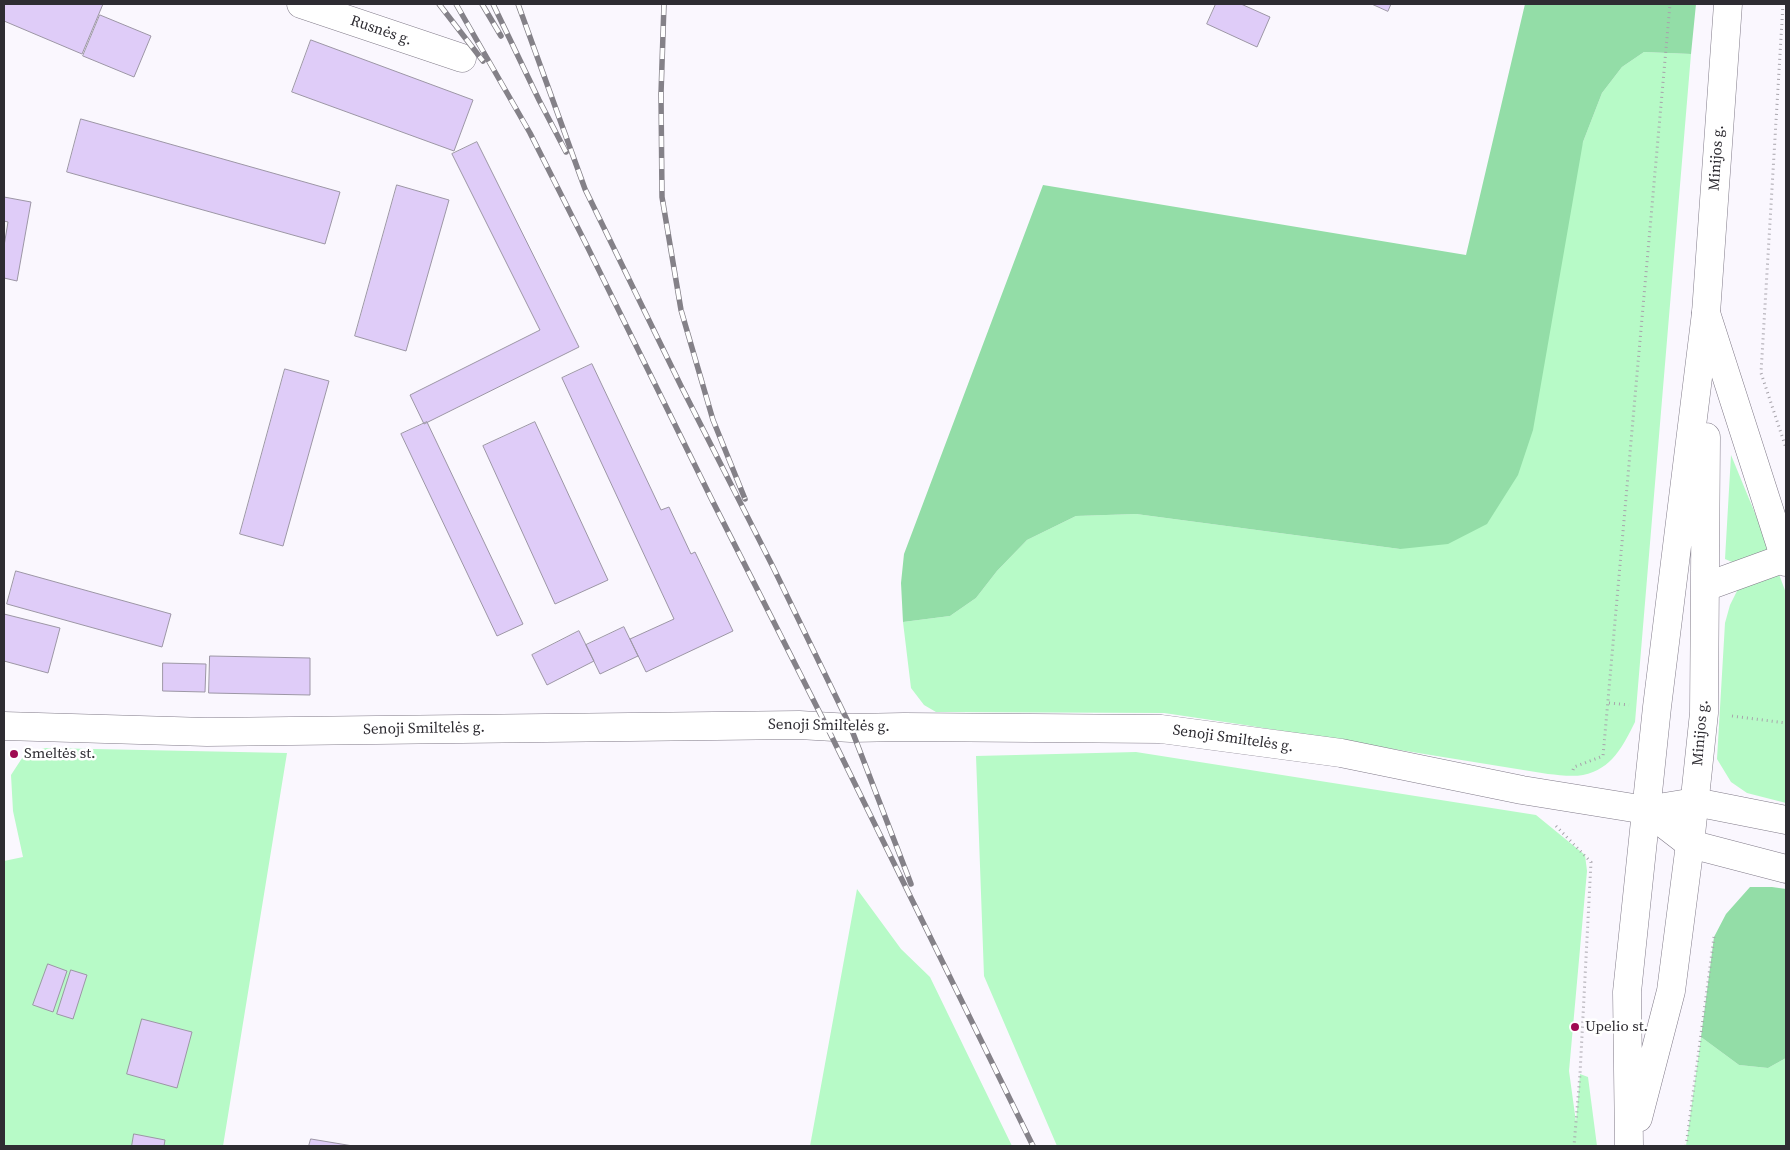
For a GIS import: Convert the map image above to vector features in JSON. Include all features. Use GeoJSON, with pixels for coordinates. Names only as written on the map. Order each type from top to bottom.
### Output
{"type":"FeatureCollection","features":[{"type":"Feature","properties":{"kind":"street","name":"Rusnės g."},"geometry":{"type":"LineString","coordinates":[[301,4],[462,58]]}},
{"type":"Feature","properties":{"kind":"street","name":"Minijos g."},"geometry":{"type":"LineString","coordinates":[[1630,1146],[1627,992],[1657,707],[1706,313],[1728,4]]}},
{"type":"Feature","properties":{"kind":"street","name":"Minijos g."},"geometry":{"type":"LineString","coordinates":[[1630,1146],[1671,991],[1695,802],[1704,713],[1706,313]]}},
{"type":"Feature","properties":{"kind":"street"},"geometry":{"type":"LineString","coordinates":[[1705,587],[1786,560],[1706,313]]}},
{"type":"Feature","properties":{"kind":"street","name":"Senoji Smiltelės g."},"geometry":{"type":"LineString","coordinates":[[4,726],[207,732],[799,725],[851,728],[1161,729],[1341,753],[1562,796],[1646,810]]}},
{"type":"Feature","properties":{"kind":"street"},"geometry":{"type":"LineString","coordinates":[[1646,810],[1695,802],[1786,820]]}},
{"type":"Feature","properties":{"kind":"street"},"geometry":{"type":"LineString","coordinates":[[1646,810],[1690,844],[1786,869]]}},
{"type":"Feature","properties":{"kind":"path"},"geometry":{"type":"LineString","coordinates":[[1574,1146],[1580,1074],[1591,862],[1553,823],[1574,767],[1603,756],[1670,4]]}},
{"type":"Feature","properties":{"kind":"path"},"geometry":{"type":"LineString","coordinates":[[1783,4],[1761,373],[1786,448]]}},
{"type":"Feature","properties":{"kind":"path"},"geometry":{"type":"LineString","coordinates":[[1686,1146],[1714,937]]}},
{"type":"Feature","properties":{"kind":"green space"},"geometry":{"type":"Polygon","coordinates":[[[1525,4],[1696,4],[1691,54],[1644,52],[1622,67],[1602,93],[1583,142],[1533,430],[1518,475],[1487,524],[1448,544],[1400,549],[1136,514],[1076,516],[1027,540],[997,571],[976,598],[950,616],[903,622],[901,583],[904,554],[1043,185],[1466,255],[1525,4]]]}},
{"type":"Feature","properties":{"kind":"green space"},"geometry":{"type":"Polygon","coordinates":[[[1644,52],[1691,54],[1635,722],[1621,748],[1609,762],[1602,768],[1583,775],[1548,774],[1164,713],[936,712],[924,705],[911,688],[903,622],[950,616],[976,598],[997,571],[1027,540],[1076,516],[1136,514],[1400,549],[1583,142],[1602,93],[1622,67],[1644,52]]]}},
{"type":"Feature","properties":{"kind":"green space"},"geometry":{"type":"Polygon","coordinates":[[[1731,455],[1771,552],[1732,562],[1725,559],[1731,455]]]}},
{"type":"Feature","properties":{"kind":"green space"},"geometry":{"type":"Polygon","coordinates":[[[1777,569],[1786,593],[1786,803],[1747,793],[1731,782],[1717,759],[1725,623],[1730,605],[1739,587],[1777,569]]]}},
{"type":"Feature","properties":{"kind":"green space"},"geometry":{"type":"Polygon","coordinates":[[[46,748],[287,753],[223,1146],[4,1146],[4,861],[23,857],[13,811],[11,775],[26,752],[46,748]]]}},
{"type":"Feature","properties":{"kind":"green space"},"geometry":{"type":"Polygon","coordinates":[[[1136,752],[1536,815],[1585,855],[1587,871],[1569,1071],[1576,1122],[1580,1074],[1588,1077],[1597,1146],[1057,1146],[984,976],[976,756],[1136,752]]]}},
{"type":"Feature","properties":{"kind":"green space"},"geometry":{"type":"Polygon","coordinates":[[[1750,887],[1786,889],[1786,1058],[1768,1068],[1739,1065],[1701,1037],[1714,937],[1726,914],[1750,887]]]}},
{"type":"Feature","properties":{"kind":"green space"},"geometry":{"type":"Polygon","coordinates":[[[857,889],[901,949],[930,977],[1012,1146],[810,1146],[857,889]]]}},
{"type":"Feature","properties":{"kind":"green space"},"geometry":{"type":"Polygon","coordinates":[[[1701,1037],[1739,1065],[1768,1068],[1786,1058],[1786,1146],[1686,1146],[1701,1037]]]}},
{"type":"Feature","properties":{"kind":"building"},"geometry":{"type":"Polygon","coordinates":[[[4,4],[103,4],[82,54],[4,21],[4,4]]]}},
{"type":"Feature","properties":{"kind":"building"},"geometry":{"type":"Polygon","coordinates":[[[1216,4],[1241,4],[1270,17],[1257,47],[1207,24],[1216,4]]]}},
{"type":"Feature","properties":{"kind":"building"},"geometry":{"type":"Polygon","coordinates":[[[1372,4],[1391,4],[1388,11],[1372,4]]]}},
{"type":"Feature","properties":{"kind":"building"},"geometry":{"type":"Polygon","coordinates":[[[100,15],[151,36],[134,77],[83,56],[100,15]]]}},
{"type":"Feature","properties":{"kind":"building"},"geometry":{"type":"Polygon","coordinates":[[[311,40],[473,100],[454,151],[292,92],[311,40]]]}},
{"type":"Feature","properties":{"kind":"building"},"geometry":{"type":"Polygon","coordinates":[[[81,119],[340,192],[325,244],[67,172],[81,119]]]}},
{"type":"Feature","properties":{"kind":"building"},"geometry":{"type":"Polygon","coordinates":[[[477,142],[579,347],[424,424],[410,395],[540,330],[452,154],[477,142]]]}},
{"type":"Feature","properties":{"kind":"building"},"geometry":{"type":"Polygon","coordinates":[[[397,185],[449,200],[406,351],[355,336],[397,185]]]}},
{"type":"Feature","properties":{"kind":"building"},"geometry":{"type":"Polygon","coordinates":[[[4,197],[31,202],[17,281],[4,278],[4,246],[8,222],[4,221],[4,197]]]}},
{"type":"Feature","properties":{"kind":"building"},"geometry":{"type":"Polygon","coordinates":[[[592,364],[661,510],[669,507],[691,554],[695,552],[733,631],[646,672],[630,639],[674,619],[562,378],[592,364]]]}},
{"type":"Feature","properties":{"kind":"building"},"geometry":{"type":"Polygon","coordinates":[[[285,369],[329,381],[283,546],[240,534],[285,369]]]}},
{"type":"Feature","properties":{"kind":"building"},"geometry":{"type":"Polygon","coordinates":[[[427,422],[523,624],[497,636],[401,434],[427,422]]]}},
{"type":"Feature","properties":{"kind":"building"},"geometry":{"type":"Polygon","coordinates":[[[535,422],[608,580],[555,604],[483,446],[535,422]]]}},
{"type":"Feature","properties":{"kind":"building"},"geometry":{"type":"Polygon","coordinates":[[[16,571],[171,614],[162,647],[7,604],[16,571]]]}},
{"type":"Feature","properties":{"kind":"building"},"geometry":{"type":"Polygon","coordinates":[[[4,614],[60,628],[48,673],[4,661],[4,614]]]}},
{"type":"Feature","properties":{"kind":"building"},"geometry":{"type":"Polygon","coordinates":[[[624,627],[638,656],[600,674],[586,645],[624,627]]]}},
{"type":"Feature","properties":{"kind":"building"},"geometry":{"type":"Polygon","coordinates":[[[579,631],[594,661],[547,685],[532,655],[579,631]]]}},
{"type":"Feature","properties":{"kind":"building"},"geometry":{"type":"Polygon","coordinates":[[[210,656],[310,658],[310,695],[209,693],[210,656]]]}},
{"type":"Feature","properties":{"kind":"building"},"geometry":{"type":"Polygon","coordinates":[[[163,663],[206,664],[205,692],[163,691],[163,663]]]}},
{"type":"Feature","properties":{"kind":"building"},"geometry":{"type":"Polygon","coordinates":[[[48,964],[67,971],[53,1012],[33,1005],[48,964]]]}},
{"type":"Feature","properties":{"kind":"building"},"geometry":{"type":"Polygon","coordinates":[[[71,970],[87,975],[73,1019],[57,1014],[71,970]]]}},
{"type":"Feature","properties":{"kind":"building"},"geometry":{"type":"Polygon","coordinates":[[[142,1019],[192,1032],[177,1088],[127,1074],[142,1019]]]}},
{"type":"Feature","properties":{"kind":"building"},"geometry":{"type":"Polygon","coordinates":[[[134,1134],[165,1140],[164,1146],[132,1146],[134,1134]]]}},
{"type":"Feature","properties":{"kind":"building"},"geometry":{"type":"Polygon","coordinates":[[[311,1139],[353,1146],[309,1146],[311,1139]]]}},
{"type":"Feature","properties":{"kind":"railway"},"geometry":{"type":"LineString","coordinates":[[439,4],[483,61]]}},
{"type":"Feature","properties":{"kind":"railway"},"geometry":{"type":"LineString","coordinates":[[456,4],[530,133],[827,727],[1033,1146]]}},
{"type":"Feature","properties":{"kind":"railway"},"geometry":{"type":"LineString","coordinates":[[482,4],[501,36]]}},
{"type":"Feature","properties":{"kind":"railway"},"geometry":{"type":"LineString","coordinates":[[493,4],[566,152]]}},
{"type":"Feature","properties":{"kind":"railway"},"geometry":{"type":"LineString","coordinates":[[518,4],[585,189],[851,728],[911,884]]}},
{"type":"Feature","properties":{"kind":"railway"},"geometry":{"type":"LineString","coordinates":[[664,4],[661,94],[662,197],[681,310],[713,420],[745,499]]}},
{"type":"Feature","properties":{"kind":"place","name":"Smeltės st."},"geometry":{"type":"Point","coordinates":[14,754]}},
{"type":"Feature","properties":{"kind":"place","name":"Upelio st."},"geometry":{"type":"Point","coordinates":[1575,1027]}}]}
